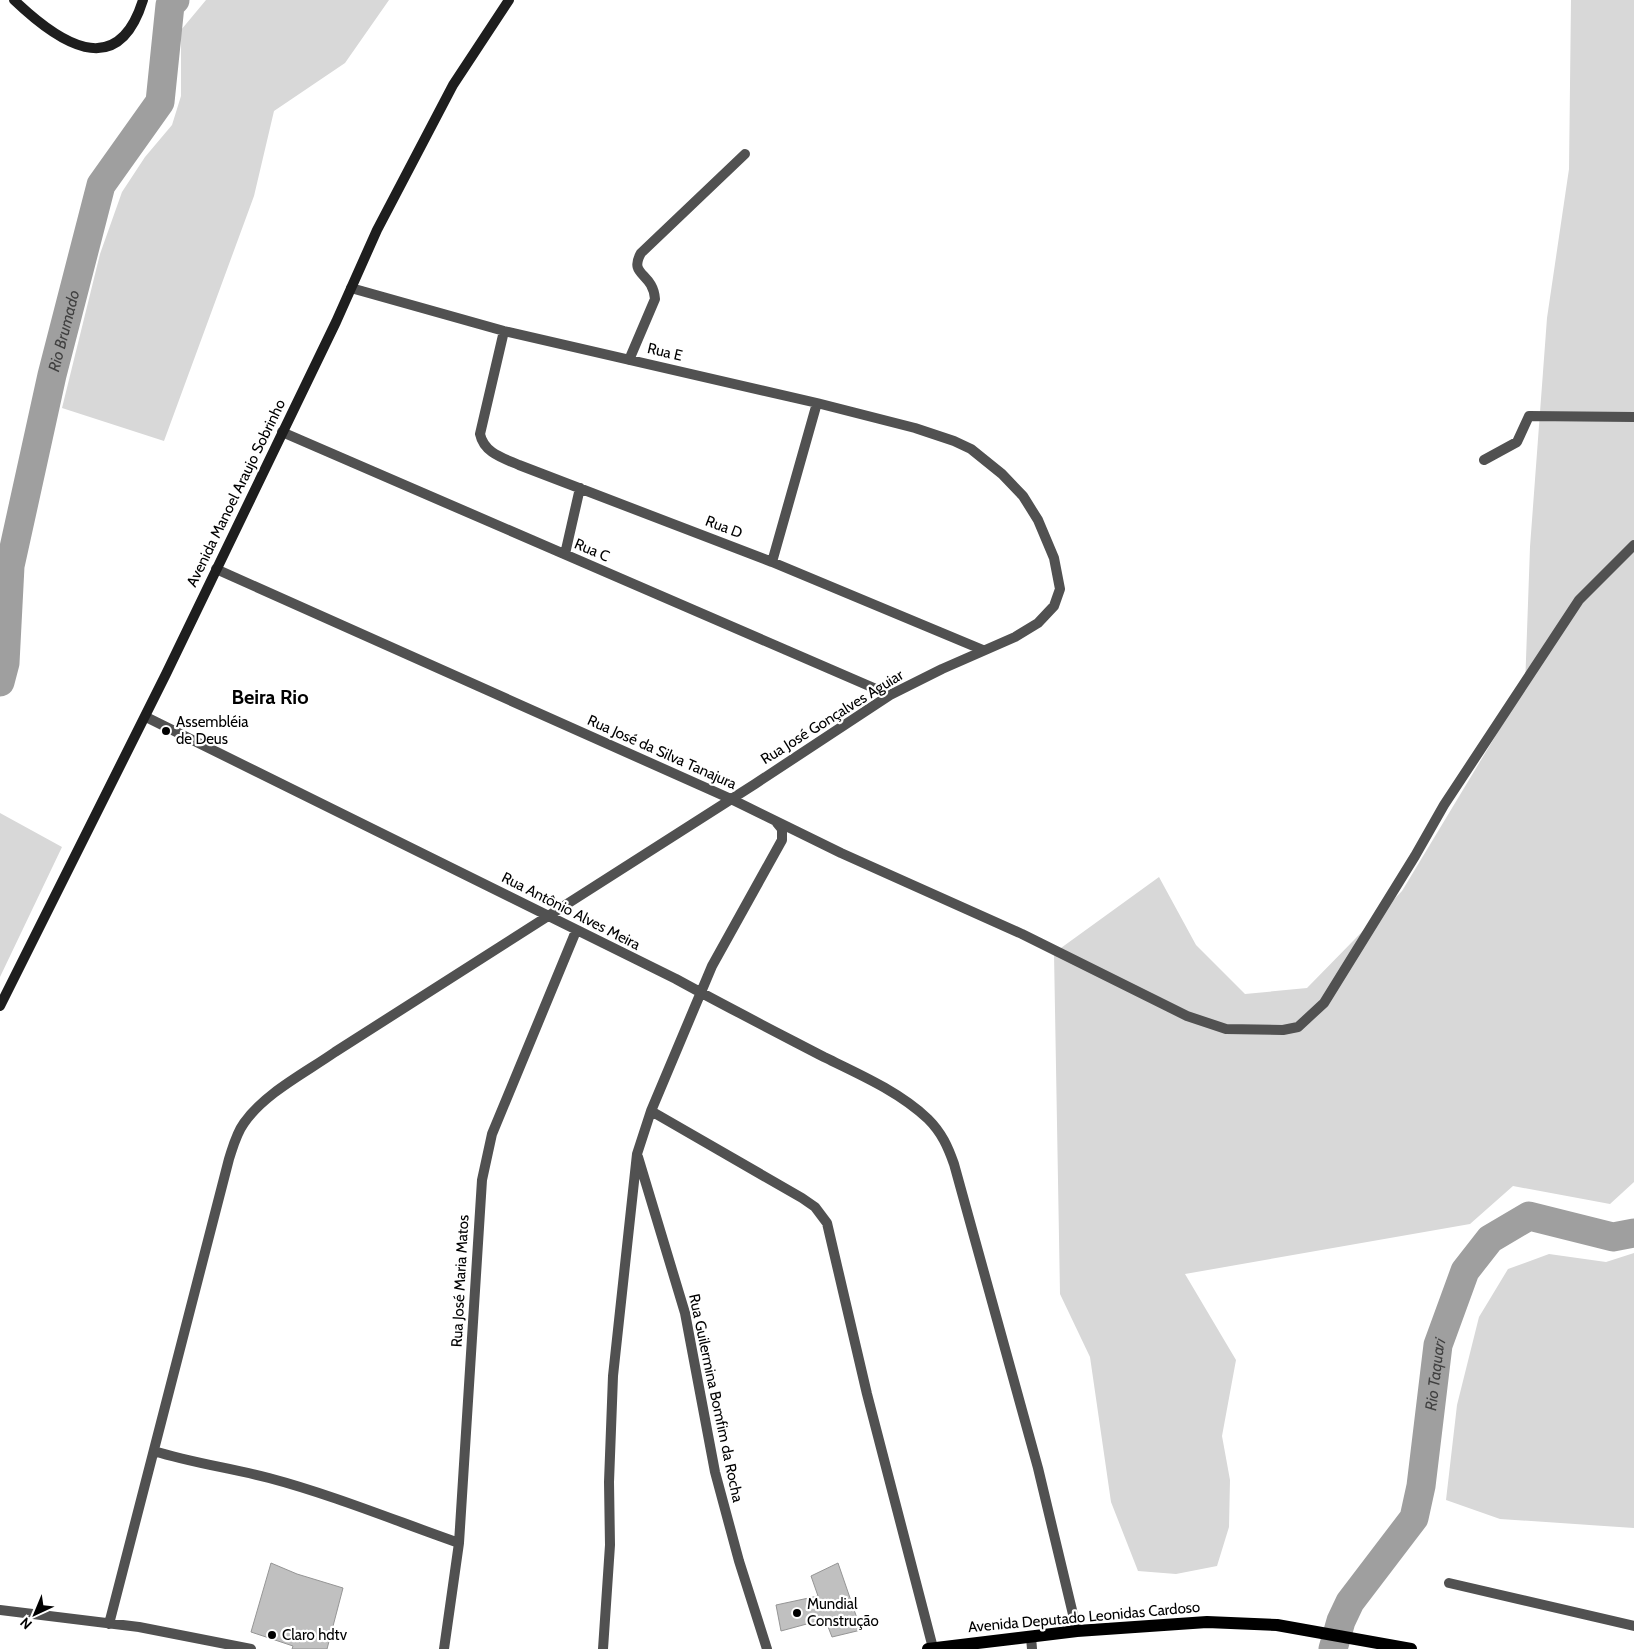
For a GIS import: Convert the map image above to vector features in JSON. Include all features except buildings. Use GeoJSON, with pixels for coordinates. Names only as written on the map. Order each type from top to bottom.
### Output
{"type":"FeatureCollection","features":[{"type":"Feature","properties":{"kind":"main road","name":"Avenida Deputado Leonidas Cardoso"},"geometry":{"type":"LineString","coordinates":[[928,1649],[1032,1643],[1077,1631],[1207,1622],[1269,1625],[1302,1629],[1412,1649]]}},
{"type":"Feature","properties":{"kind":"street"},"geometry":{"type":"LineString","coordinates":[[14,0],[35,20],[54,34],[96,49],[108,47],[120,41],[131,27],[143,0]]}},
{"type":"Feature","properties":{"kind":"street","name":"Avenida Manoel Araujo Sobrinho"},"geometry":{"type":"LineString","coordinates":[[0,1006],[146,717],[378,230],[453,85],[509,0]]}},
{"type":"Feature","properties":{"kind":"street"},"geometry":{"type":"LineString","coordinates":[[629,360],[655,299],[654,288],[650,280],[640,272],[636,266],[636,261],[641,253],[745,154]]}},
{"type":"Feature","properties":{"kind":"street","name":"Rua E"},"geometry":{"type":"LineString","coordinates":[[351,288],[504,331],[817,403],[915,428],[954,441],[971,450]]}},
{"type":"Feature","properties":{"kind":"street","name":"Rua D"},"geometry":{"type":"LineString","coordinates":[[504,331],[480,434],[482,441],[489,451],[772,562],[983,650]]}},
{"type":"Feature","properties":{"kind":"street"},"geometry":{"type":"LineString","coordinates":[[772,562],[817,403]]}},
{"type":"Feature","properties":{"kind":"street"},"geometry":{"type":"LineString","coordinates":[[1484,460],[1517,442],[1529,416],[1634,417]]}},
{"type":"Feature","properties":{"kind":"street","name":"Rua C"},"geometry":{"type":"LineString","coordinates":[[282,432],[890,695]]}},
{"type":"Feature","properties":{"kind":"street","name":"Rua José Gonçalves Aguiar"},"geometry":{"type":"LineString","coordinates":[[110,1624],[229,1159],[235,1140],[244,1123],[280,1089],[546,916],[732,799],[890,695],[983,650],[1015,637],[1038,623],[1054,606],[1060,589],[1054,558],[1038,520],[1022,496],[1002,474],[971,450]]}},
{"type":"Feature","properties":{"kind":"street"},"geometry":{"type":"LineString","coordinates":[[565,554],[580,488]]}},
{"type":"Feature","properties":{"kind":"street","name":"Rua José da Silva Tanajura"},"geometry":{"type":"LineString","coordinates":[[216,569],[732,799],[777,823],[965,907],[1094,968],[1187,1016],[1226,1029],[1283,1030],[1298,1028],[1324,1003],[1416,856],[1444,805],[1579,600],[1634,545]]}},
{"type":"Feature","properties":{"kind":"street","name":"Rua Antônio Alves Meira"},"geometry":{"type":"LineString","coordinates":[[146,717],[401,841],[700,993],[854,1072],[905,1101],[928,1118],[944,1137],[954,1164],[1038,1468],[1077,1631]]}},
{"type":"Feature","properties":{"kind":"street"},"geometry":{"type":"LineString","coordinates":[[603,1649],[610,1545],[613,1376],[636,1154],[651,1111],[700,993],[725,942],[782,840],[782,829],[777,823]]}},
{"type":"Feature","properties":{"kind":"street","name":"Rua José Maria Matos"},"geometry":{"type":"LineString","coordinates":[[444,1649],[459,1543],[482,1180],[492,1134],[576,931]]}},
{"type":"Feature","properties":{"kind":"street"},"geometry":{"type":"LineString","coordinates":[[651,1111],[802,1198],[814,1207],[827,1223],[867,1394],[932,1648]]}},
{"type":"Feature","properties":{"kind":"street","name":"Rua Guilermina Bomfim da Rocha"},"geometry":{"type":"LineString","coordinates":[[636,1154],[685,1313],[715,1472],[739,1561],[767,1649]]}},
{"type":"Feature","properties":{"kind":"street"},"geometry":{"type":"LineString","coordinates":[[154,1451],[178,1459],[268,1477],[326,1495],[459,1543]]}},
{"type":"Feature","properties":{"kind":"street"},"geometry":{"type":"LineString","coordinates":[[1449,1583],[1634,1626]]}},
{"type":"Feature","properties":{"kind":"street"},"geometry":{"type":"LineString","coordinates":[[0,1610],[139,1627],[251,1649]]}},
{"type":"Feature","properties":{"kind":"shaded area"},"geometry":{"type":"Polygon","coordinates":[[[206,0],[389,0],[345,63],[274,111],[254,196],[164,441],[62,408],[100,254],[122,192],[145,157],[172,125],[181,96],[181,30],[206,0]]]}},
{"type":"Feature","properties":{"kind":"shaded area"},"geometry":{"type":"Polygon","coordinates":[[[1571,0],[1634,0],[1634,1182],[1610,1204],[1513,1186],[1470,1224],[1185,1274],[1236,1360],[1222,1436],[1230,1480],[1229,1527],[1217,1566],[1176,1574],[1138,1571],[1111,1502],[1090,1357],[1060,1294],[1054,953],[1159,877],[1196,945],[1245,994],[1307,988],[1402,891],[1525,687],[1530,547],[1547,318],[1569,169],[1571,0]]]}},
{"type":"Feature","properties":{"kind":"shaded area"},"geometry":{"type":"Polygon","coordinates":[[[0,813],[62,847],[0,977],[0,813]]]}},
{"type":"Feature","properties":{"kind":"shaded area"},"geometry":{"type":"Polygon","coordinates":[[[1634,1253],[1634,1528],[1500,1519],[1446,1500],[1457,1405],[1479,1317],[1508,1269],[1549,1254],[1606,1262],[1634,1253]]]}},
{"type":"Feature","properties":{"kind":"waterway","name":"Rio Brumado"},"geometry":{"type":"LineString","coordinates":[[0,682],[5,663],[10,566],[52,375],[101,185],[160,102],[170,5],[175,0]]}},
{"type":"Feature","properties":{"kind":"waterway","name":"Rio Taquari"},"geometry":{"type":"LineString","coordinates":[[1333,1649],[1341,1621],[1350,1602],[1414,1518],[1421,1486],[1438,1345],[1465,1271],[1490,1239],[1529,1216],[1613,1237],[1634,1233]]}},
{"type":"Feature","properties":{"kind":"place","name":"Assembléia de Deus"},"geometry":{"type":"Point","coordinates":[166,731]}},
{"type":"Feature","properties":{"kind":"place","name":"Mundial Construção"},"geometry":{"type":"Point","coordinates":[797,1613]}},
{"type":"Feature","properties":{"kind":"place","name":"Claro hdtv"},"geometry":{"type":"Point","coordinates":[272,1635]}},
{"type":"Feature","properties":{"kind":"district","name":"Beira Rio"},"geometry":{"type":"Point","coordinates":[270,697]}}]}
